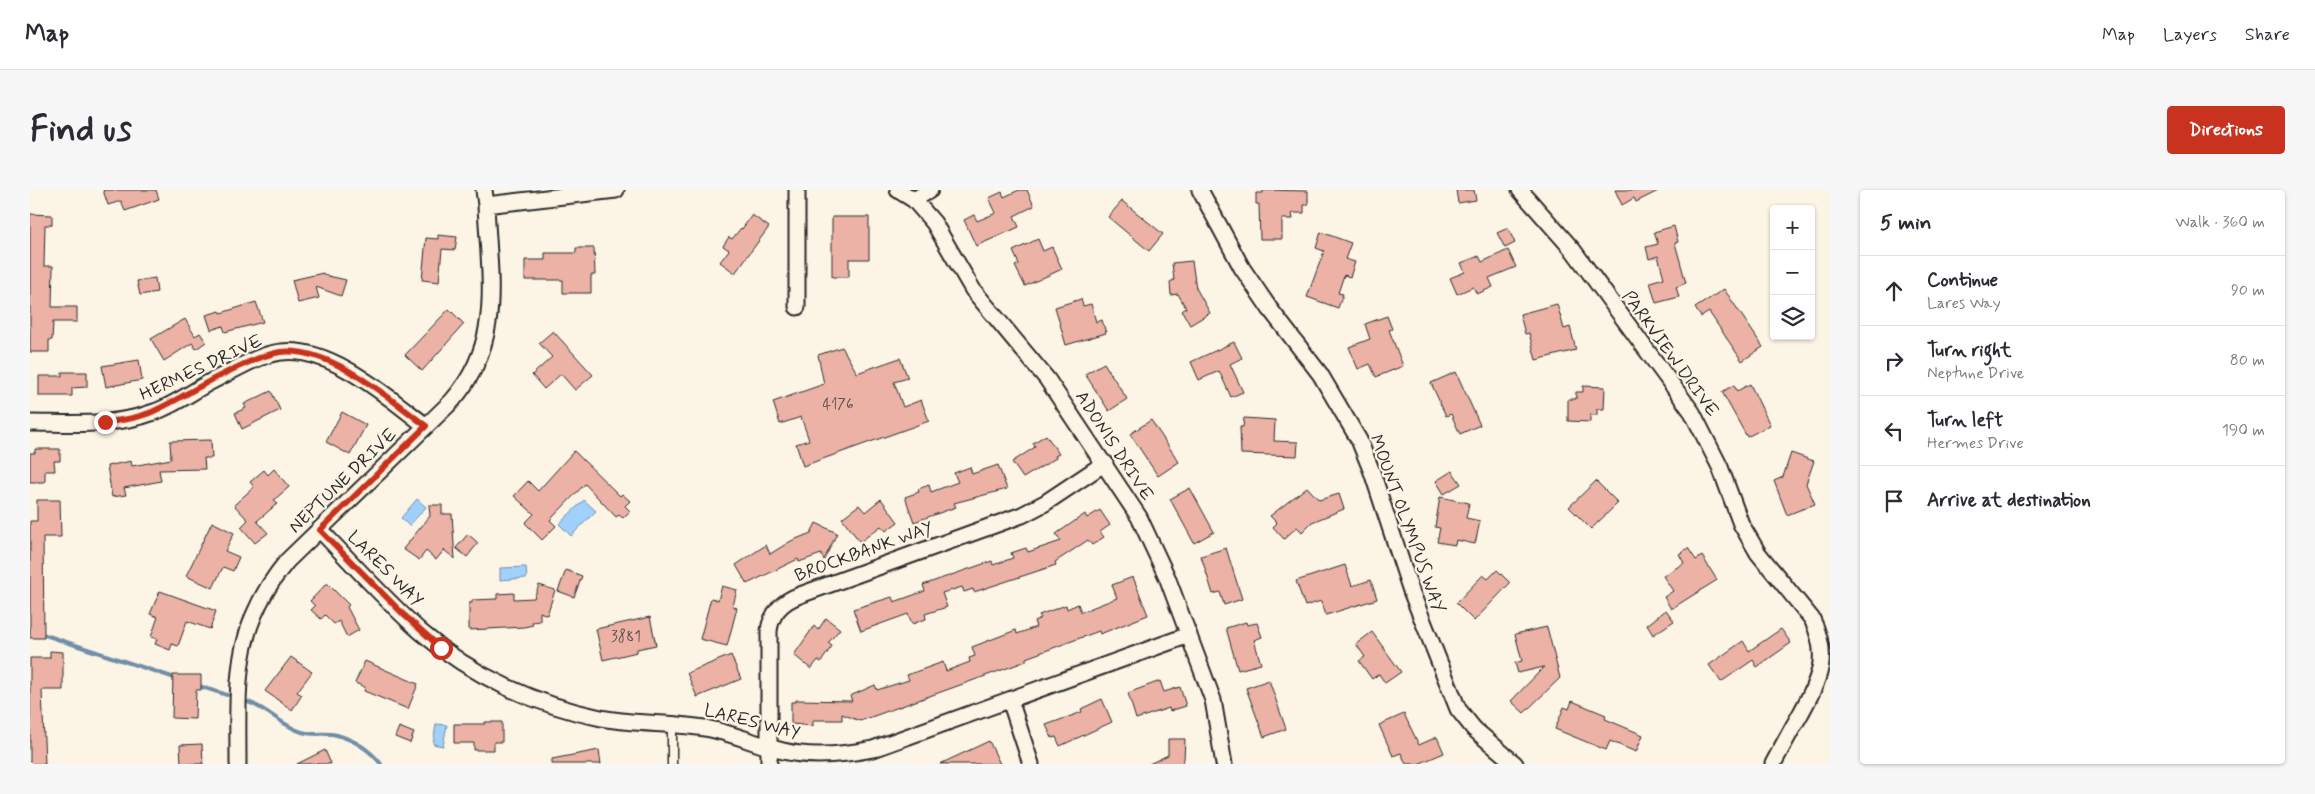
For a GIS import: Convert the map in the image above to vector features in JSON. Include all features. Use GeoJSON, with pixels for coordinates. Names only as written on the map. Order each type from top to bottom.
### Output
{"type":"FeatureCollection","features":[{"type":"Feature","properties":{"kind":"street"},"geometry":{"type":"LineString","coordinates":[[485,197],[616,190]]}},
{"type":"Feature","properties":{"kind":"street"},"geometry":{"type":"LineString","coordinates":[[797,190],[797,307]]}},
{"type":"Feature","properties":{"kind":"street","name":"ADONIS DRIVE"},"geometry":{"type":"LineString","coordinates":[[898,190],[914,200],[942,235],[974,290],[1036,364],[1105,463],[1152,543],[1213,700],[1224,764]]}},
{"type":"Feature","properties":{"kind":"street"},"geometry":{"type":"LineString","coordinates":[[914,200],[930,190]]}},
{"type":"Feature","properties":{"kind":"street","name":"MOUNT OLYMPUS WAY"},"geometry":{"type":"LineString","coordinates":[[1200,190],[1242,268],[1270,309],[1320,374],[1359,440],[1372,472],[1411,592],[1458,708],[1474,729],[1515,764]]}},
{"type":"Feature","properties":{"kind":"street","name":"PARKVIEW DRIVE"},"geometry":{"type":"LineString","coordinates":[[1520,190],[1573,250],[1692,412],[1703,430],[1720,467],[1741,524],[1758,553],[1812,619],[1819,631],[1823,646],[1820,678],[1773,764]]}},
{"type":"Feature","properties":{"kind":"street","name":"NEPTUNE DRIVE"},"geometry":{"type":"LineString","coordinates":[[238,764],[239,667],[247,629],[260,600],[277,574],[452,401],[471,377],[486,339],[491,302],[485,197]]}},
{"type":"Feature","properties":{"kind":"street","name":"HERMES DRIVE"},"geometry":{"type":"LineString","coordinates":[[30,423],[93,423],[131,419],[156,412],[190,392],[260,358],[290,352],[317,358],[350,372],[383,393],[426,426]]}},
{"type":"Feature","properties":{"kind":"street","name":"BROCKBANK WAY"},"geometry":{"type":"LineString","coordinates":[[769,764],[769,631],[774,614],[782,604],[800,595],[1022,515],[1045,504],[1105,463]]}},
{"type":"Feature","properties":{"kind":"street","name":"LARES WAY"},"geometry":{"type":"LineString","coordinates":[[320,530],[422,632],[441,648],[484,675],[529,697],[577,712],[624,722],[711,729],[769,747],[809,755],[857,752],[886,744],[1189,635]]}},
{"type":"Feature","properties":{"kind":"street"},"geometry":{"type":"LineString","coordinates":[[1010,700],[1030,764]]}},
{"type":"Feature","properties":{"kind":"lane"},"geometry":{"type":"LineString","coordinates":[[672,726],[672,764]]}},
{"type":"Feature","properties":{"kind":"water"},"geometry":{"type":"Polygon","coordinates":[[[417,499],[426,507],[409,526],[401,518],[417,499]]]}},
{"type":"Feature","properties":{"kind":"water"},"geometry":{"type":"Polygon","coordinates":[[[584,500],[596,511],[571,536],[559,524],[584,500]]]}},
{"type":"Feature","properties":{"kind":"water"},"geometry":{"type":"Polygon","coordinates":[[[526,567],[527,578],[500,580],[500,568],[526,567]]]}},
{"type":"Feature","properties":{"kind":"water"},"geometry":{"type":"Polygon","coordinates":[[[436,724],[447,725],[443,746],[433,744],[436,724]]]}},
{"type":"Feature","properties":{"kind":"building"},"geometry":{"type":"Polygon","coordinates":[[[103,190],[156,190],[159,199],[125,211],[121,201],[108,205],[103,190]]]}},
{"type":"Feature","properties":{"kind":"building"},"geometry":{"type":"Polygon","coordinates":[[[1019,190],[1027,190],[1034,206],[1014,216],[1019,227],[976,246],[964,220],[974,215],[977,221],[996,213],[989,198],[1002,192],[1004,197],[1019,190]]]}},
{"type":"Feature","properties":{"kind":"building"},"geometry":{"type":"Polygon","coordinates":[[[1263,190],[1308,191],[1308,205],[1304,205],[1304,213],[1292,213],[1293,219],[1282,219],[1282,239],[1260,239],[1259,204],[1256,204],[1256,193],[1263,193],[1263,190]]]}},
{"type":"Feature","properties":{"kind":"building"},"geometry":{"type":"Polygon","coordinates":[[[1456,190],[1474,190],[1476,200],[1458,203],[1456,190]]]}},
{"type":"Feature","properties":{"kind":"building"},"geometry":{"type":"Polygon","coordinates":[[[1615,190],[1660,190],[1636,202],[1634,198],[1622,205],[1615,190]]]}},
{"type":"Feature","properties":{"kind":"building"},"geometry":{"type":"Polygon","coordinates":[[[1122,201],[1163,234],[1149,251],[1108,217],[1122,201]]]}},
{"type":"Feature","properties":{"kind":"building"},"geometry":{"type":"Polygon","coordinates":[[[30,214],[52,215],[52,225],[45,225],[44,266],[53,266],[52,307],[77,307],[77,322],[53,322],[52,340],[49,340],[49,352],[30,352],[30,214]]]}},
{"type":"Feature","properties":{"kind":"building"},"geometry":{"type":"Polygon","coordinates":[[[752,215],[769,227],[735,273],[720,262],[729,250],[723,246],[729,237],[732,239],[742,229],[752,215]]]}},
{"type":"Feature","properties":{"kind":"building"},"geometry":{"type":"Polygon","coordinates":[[[832,217],[869,217],[869,259],[849,259],[849,277],[832,277],[832,217]]]}},
{"type":"Feature","properties":{"kind":"building"},"geometry":{"type":"Polygon","coordinates":[[[1674,226],[1678,242],[1675,243],[1686,283],[1676,287],[1679,297],[1656,303],[1650,282],[1664,278],[1658,256],[1649,259],[1646,247],[1658,244],[1654,232],[1674,226]]]}},
{"type":"Feature","properties":{"kind":"building"},"geometry":{"type":"Polygon","coordinates":[[[1508,228],[1515,243],[1505,248],[1497,233],[1508,228]]]}},
{"type":"Feature","properties":{"kind":"building"},"geometry":{"type":"Polygon","coordinates":[[[1321,232],[1351,243],[1345,259],[1355,262],[1350,277],[1344,275],[1338,293],[1343,294],[1338,308],[1307,297],[1324,251],[1316,248],[1321,232]]]}},
{"type":"Feature","properties":{"kind":"building"},"geometry":{"type":"Polygon","coordinates":[[[438,235],[457,237],[455,250],[442,249],[439,282],[422,280],[426,238],[438,239],[438,235]]]}},
{"type":"Feature","properties":{"kind":"building"},"geometry":{"type":"Polygon","coordinates":[[[1038,239],[1043,251],[1052,247],[1062,269],[1025,286],[1015,266],[1019,264],[1013,251],[1038,239]]]}},
{"type":"Feature","properties":{"kind":"building"},"geometry":{"type":"Polygon","coordinates":[[[576,248],[594,248],[595,275],[591,275],[591,293],[563,293],[563,280],[525,280],[525,260],[545,260],[545,253],[576,253],[576,248]]]}},
{"type":"Feature","properties":{"kind":"building"},"geometry":{"type":"Polygon","coordinates":[[[1508,250],[1516,267],[1489,278],[1493,287],[1477,294],[1473,287],[1457,294],[1450,278],[1465,272],[1461,263],[1479,256],[1482,262],[1508,250]]]}},
{"type":"Feature","properties":{"kind":"building"},"geometry":{"type":"Polygon","coordinates":[[[1192,261],[1196,288],[1210,313],[1190,325],[1182,311],[1186,308],[1178,294],[1171,295],[1170,282],[1174,280],[1172,263],[1192,261]]]}},
{"type":"Feature","properties":{"kind":"building"},"geometry":{"type":"Polygon","coordinates":[[[323,273],[324,275],[346,280],[341,296],[316,287],[319,298],[298,303],[292,280],[323,273]]]}},
{"type":"Feature","properties":{"kind":"building"},"geometry":{"type":"Polygon","coordinates":[[[155,278],[157,292],[140,295],[137,281],[155,278]]]}},
{"type":"Feature","properties":{"kind":"building"},"geometry":{"type":"Polygon","coordinates":[[[1724,289],[1763,347],[1742,361],[1709,312],[1701,317],[1695,308],[1724,289]]]}},
{"type":"Feature","properties":{"kind":"building"},"geometry":{"type":"Polygon","coordinates":[[[1081,299],[1083,306],[1091,304],[1096,322],[1102,320],[1106,333],[1066,345],[1055,307],[1081,299]]]}},
{"type":"Feature","properties":{"kind":"building"},"geometry":{"type":"Polygon","coordinates":[[[256,302],[263,322],[225,332],[223,326],[211,330],[206,315],[220,311],[221,313],[256,302]]]}},
{"type":"Feature","properties":{"kind":"building"},"geometry":{"type":"Polygon","coordinates":[[[1557,304],[1564,329],[1570,327],[1576,350],[1536,360],[1529,333],[1525,334],[1520,314],[1557,304]]]}},
{"type":"Feature","properties":{"kind":"building"},"geometry":{"type":"Polygon","coordinates":[[[449,309],[464,324],[422,371],[405,355],[449,309]]]}},
{"type":"Feature","properties":{"kind":"building"},"geometry":{"type":"Polygon","coordinates":[[[1387,316],[1392,329],[1389,330],[1403,366],[1376,377],[1370,364],[1358,369],[1349,347],[1370,339],[1365,324],[1387,316]]]}},
{"type":"Feature","properties":{"kind":"building"},"geometry":{"type":"Polygon","coordinates":[[[185,319],[195,336],[200,333],[206,342],[196,349],[192,343],[164,361],[151,339],[185,319]]]}},
{"type":"Feature","properties":{"kind":"building"},"geometry":{"type":"Polygon","coordinates":[[[553,331],[593,375],[575,390],[561,374],[544,389],[532,375],[552,357],[539,343],[553,331]]]}},
{"type":"Feature","properties":{"kind":"building"},"geometry":{"type":"Polygon","coordinates":[[[1234,342],[1242,358],[1230,364],[1243,392],[1231,397],[1219,371],[1199,380],[1191,362],[1234,342]]]}},
{"type":"Feature","properties":{"kind":"building"},"geometry":{"type":"Polygon","coordinates":[[[842,347],[857,373],[900,358],[908,378],[894,382],[903,407],[921,400],[929,421],[803,466],[796,444],[809,440],[801,417],[780,424],[773,402],[824,384],[818,355],[842,347]]]}},
{"type":"Feature","properties":{"kind":"building"},"geometry":{"type":"Polygon","coordinates":[[[139,360],[142,380],[106,387],[102,366],[139,360]]]}},
{"type":"Feature","properties":{"kind":"building"},"geometry":{"type":"Polygon","coordinates":[[[1104,363],[1127,399],[1109,411],[1085,374],[1104,363]]]}},
{"type":"Feature","properties":{"kind":"building"},"geometry":{"type":"Polygon","coordinates":[[[62,372],[87,372],[87,387],[72,388],[72,396],[39,396],[39,376],[62,376],[62,372]]]}},
{"type":"Feature","properties":{"kind":"building"},"geometry":{"type":"Polygon","coordinates":[[[1456,372],[1480,425],[1460,434],[1451,414],[1446,416],[1431,383],[1456,372]]]}},
{"type":"Feature","properties":{"kind":"building"},"geometry":{"type":"Polygon","coordinates":[[[1750,384],[1770,425],[1747,437],[1722,392],[1734,385],[1737,391],[1750,384]]]}},
{"type":"Feature","properties":{"kind":"building"},"geometry":{"type":"Polygon","coordinates":[[[1583,386],[1605,387],[1604,409],[1597,409],[1597,415],[1590,415],[1590,422],[1568,421],[1568,399],[1576,399],[1576,392],[1583,392],[1583,386]]]}},
{"type":"Feature","properties":{"kind":"building"},"geometry":{"type":"Polygon","coordinates":[[[271,391],[280,410],[242,429],[235,413],[246,408],[244,404],[271,391]]]}},
{"type":"Feature","properties":{"kind":"building"},"geometry":{"type":"Polygon","coordinates":[[[342,412],[366,425],[350,455],[326,442],[342,412]]]}},
{"type":"Feature","properties":{"kind":"building"},"geometry":{"type":"Polygon","coordinates":[[[1244,418],[1275,420],[1274,441],[1298,442],[1297,456],[1241,454],[1240,427],[1243,427],[1244,418]]]}},
{"type":"Feature","properties":{"kind":"building"},"geometry":{"type":"Polygon","coordinates":[[[1151,420],[1179,462],[1158,476],[1130,434],[1151,420]]]}},
{"type":"Feature","properties":{"kind":"building"},"geometry":{"type":"Polygon","coordinates":[[[1046,435],[1059,454],[1055,456],[1056,458],[1023,478],[1012,462],[1035,447],[1033,443],[1046,435]]]}},
{"type":"Feature","properties":{"kind":"building"},"geometry":{"type":"Polygon","coordinates":[[[211,440],[212,458],[204,458],[205,469],[159,470],[161,481],[124,488],[126,495],[112,497],[107,466],[131,461],[132,466],[171,459],[170,441],[211,440]]]}},
{"type":"Feature","properties":{"kind":"building"},"geometry":{"type":"Polygon","coordinates":[[[35,449],[60,449],[60,461],[54,461],[55,471],[45,471],[45,482],[30,482],[30,453],[35,453],[35,449]]]}},
{"type":"Feature","properties":{"kind":"building"},"geometry":{"type":"Polygon","coordinates":[[[574,451],[620,496],[622,494],[630,501],[625,506],[630,511],[623,518],[619,515],[616,517],[585,484],[550,520],[556,526],[542,540],[525,523],[534,514],[514,496],[528,481],[538,491],[574,451]]]}},
{"type":"Feature","properties":{"kind":"building"},"geometry":{"type":"Polygon","coordinates":[[[1791,453],[1814,461],[1806,484],[1815,504],[1787,515],[1774,481],[1783,477],[1791,453]]]}},
{"type":"Feature","properties":{"kind":"building"},"geometry":{"type":"Polygon","coordinates":[[[998,465],[1007,489],[954,503],[956,507],[914,522],[905,497],[919,492],[918,489],[929,485],[931,492],[958,482],[954,473],[970,467],[972,474],[998,465]]]}},
{"type":"Feature","properties":{"kind":"building"},"geometry":{"type":"Polygon","coordinates":[[[274,469],[289,487],[274,500],[278,503],[257,521],[268,533],[255,543],[241,527],[248,520],[234,505],[254,487],[250,482],[264,470],[268,475],[274,469]]]}},
{"type":"Feature","properties":{"kind":"building"},"geometry":{"type":"Polygon","coordinates":[[[1452,471],[1461,484],[1444,494],[1436,481],[1452,471]]]}},
{"type":"Feature","properties":{"kind":"building"},"geometry":{"type":"Polygon","coordinates":[[[1596,481],[1618,503],[1591,529],[1569,507],[1596,481]]]}},
{"type":"Feature","properties":{"kind":"building"},"geometry":{"type":"Polygon","coordinates":[[[1307,487],[1319,500],[1339,494],[1344,509],[1312,522],[1302,532],[1297,527],[1284,539],[1273,527],[1277,523],[1270,516],[1307,487]]]}},
{"type":"Feature","properties":{"kind":"building"},"geometry":{"type":"Polygon","coordinates":[[[1190,488],[1214,532],[1194,543],[1170,499],[1190,488]]]}},
{"type":"Feature","properties":{"kind":"building"},"geometry":{"type":"Polygon","coordinates":[[[1440,497],[1469,503],[1466,518],[1480,521],[1475,544],[1456,540],[1455,545],[1437,542],[1440,528],[1435,527],[1440,497]]]}},
{"type":"Feature","properties":{"kind":"building"},"geometry":{"type":"Polygon","coordinates":[[[881,499],[898,522],[886,531],[881,526],[860,542],[842,518],[859,505],[865,512],[881,499]]]}},
{"type":"Feature","properties":{"kind":"building"},"geometry":{"type":"Polygon","coordinates":[[[37,500],[60,500],[61,537],[43,537],[44,638],[30,638],[30,521],[37,521],[37,500]]]}},
{"type":"Feature","properties":{"kind":"building"},"geometry":{"type":"Polygon","coordinates":[[[429,505],[442,505],[442,514],[452,514],[455,559],[444,550],[436,560],[426,551],[419,560],[403,549],[430,516],[429,505]]]}},
{"type":"Feature","properties":{"kind":"building"},"geometry":{"type":"Polygon","coordinates":[[[1100,510],[1110,525],[1100,532],[1104,537],[1092,545],[1088,540],[1055,562],[1056,565],[974,592],[973,589],[964,592],[962,587],[942,593],[947,607],[925,614],[926,619],[912,624],[908,614],[861,631],[853,609],[892,597],[894,602],[925,591],[923,585],[992,561],[993,565],[1013,558],[1011,553],[1026,548],[1028,552],[1061,541],[1056,534],[1085,514],[1087,518],[1100,510]]]}},
{"type":"Feature","properties":{"kind":"building"},"geometry":{"type":"Polygon","coordinates":[[[212,522],[234,533],[225,551],[239,557],[233,571],[223,567],[213,588],[186,576],[212,522]]]}},
{"type":"Feature","properties":{"kind":"building"},"geometry":{"type":"Polygon","coordinates":[[[816,523],[837,533],[824,560],[821,554],[799,562],[798,559],[747,584],[736,565],[766,545],[770,554],[791,541],[811,533],[816,523]]]}},
{"type":"Feature","properties":{"kind":"building"},"geometry":{"type":"Polygon","coordinates":[[[468,534],[478,543],[467,557],[456,548],[468,534]]]}},
{"type":"Feature","properties":{"kind":"building"},"geometry":{"type":"Polygon","coordinates":[[[1226,548],[1242,599],[1224,605],[1220,592],[1213,594],[1201,556],[1226,548]]]}},
{"type":"Feature","properties":{"kind":"building"},"geometry":{"type":"Polygon","coordinates":[[[1688,548],[1696,560],[1702,556],[1717,580],[1671,609],[1664,597],[1673,591],[1663,576],[1684,563],[1679,554],[1688,548]]]}},
{"type":"Feature","properties":{"kind":"building"},"geometry":{"type":"Polygon","coordinates":[[[1345,565],[1352,586],[1371,580],[1377,599],[1326,615],[1321,601],[1305,606],[1296,581],[1345,565]]]}},
{"type":"Feature","properties":{"kind":"building"},"geometry":{"type":"Polygon","coordinates":[[[566,570],[582,576],[574,597],[558,591],[566,570]]]}},
{"type":"Feature","properties":{"kind":"building"},"geometry":{"type":"Polygon","coordinates":[[[1497,570],[1510,583],[1474,621],[1456,603],[1483,575],[1488,579],[1497,570]]]}},
{"type":"Feature","properties":{"kind":"building"},"geometry":{"type":"Polygon","coordinates":[[[1133,577],[1148,615],[1100,634],[1099,631],[1026,658],[1026,661],[860,721],[842,714],[842,720],[813,720],[813,726],[791,724],[791,702],[796,702],[796,700],[852,701],[850,696],[875,685],[877,690],[909,680],[907,675],[943,662],[946,671],[970,662],[969,658],[975,656],[972,647],[1016,630],[1017,634],[1036,627],[1034,621],[1041,618],[1039,615],[1066,605],[1067,609],[1078,604],[1081,612],[1117,598],[1112,585],[1133,577]]]}},
{"type":"Feature","properties":{"kind":"building"},"geometry":{"type":"Polygon","coordinates":[[[327,583],[349,605],[347,607],[359,630],[347,637],[339,621],[334,624],[325,615],[321,619],[311,610],[315,606],[310,601],[327,583]]]}},
{"type":"Feature","properties":{"kind":"building"},"geometry":{"type":"Polygon","coordinates":[[[539,585],[555,590],[547,615],[540,612],[540,621],[532,622],[533,625],[524,627],[469,630],[469,603],[472,603],[472,600],[497,599],[497,594],[514,593],[514,599],[534,598],[539,585]]]}},
{"type":"Feature","properties":{"kind":"building"},"geometry":{"type":"Polygon","coordinates":[[[722,586],[737,590],[733,606],[737,608],[727,646],[700,639],[711,598],[718,600],[722,586]]]}},
{"type":"Feature","properties":{"kind":"building"},"geometry":{"type":"Polygon","coordinates":[[[160,591],[216,611],[210,629],[187,621],[178,646],[172,644],[170,650],[155,644],[157,639],[151,637],[158,617],[150,614],[160,591]]]}},
{"type":"Feature","properties":{"kind":"building"},"geometry":{"type":"Polygon","coordinates":[[[1666,610],[1674,621],[1653,635],[1647,625],[1666,610]]]}},
{"type":"Feature","properties":{"kind":"building"},"geometry":{"type":"Polygon","coordinates":[[[650,617],[656,645],[637,649],[637,652],[603,660],[596,629],[650,617]]]}},
{"type":"Feature","properties":{"kind":"building"},"geometry":{"type":"Polygon","coordinates":[[[826,618],[840,629],[828,643],[832,646],[821,662],[818,660],[811,669],[794,655],[814,626],[818,630],[826,618]]]}},
{"type":"Feature","properties":{"kind":"building"},"geometry":{"type":"Polygon","coordinates":[[[1246,622],[1247,625],[1257,623],[1262,637],[1254,640],[1261,664],[1238,670],[1226,628],[1246,622]]]}},
{"type":"Feature","properties":{"kind":"building"},"geometry":{"type":"Polygon","coordinates":[[[1547,627],[1560,678],[1524,713],[1511,701],[1544,667],[1518,673],[1515,663],[1522,661],[1515,634],[1547,627]]]}},
{"type":"Feature","properties":{"kind":"building"},"geometry":{"type":"Polygon","coordinates":[[[1781,629],[1791,643],[1757,667],[1753,660],[1721,682],[1709,665],[1743,641],[1749,651],[1781,629]]]}},
{"type":"Feature","properties":{"kind":"building"},"geometry":{"type":"Polygon","coordinates":[[[1372,632],[1401,672],[1385,683],[1379,674],[1372,679],[1359,661],[1365,657],[1356,644],[1372,632]]]}},
{"type":"Feature","properties":{"kind":"building"},"geometry":{"type":"Polygon","coordinates":[[[50,651],[63,652],[63,690],[42,690],[45,764],[30,764],[30,658],[50,658],[50,651]]]}},
{"type":"Feature","properties":{"kind":"building"},"geometry":{"type":"Polygon","coordinates":[[[731,655],[741,679],[697,697],[687,673],[731,655]]]}},
{"type":"Feature","properties":{"kind":"building"},"geometry":{"type":"Polygon","coordinates":[[[291,657],[312,672],[297,692],[302,695],[292,710],[265,691],[291,657]]]}},
{"type":"Feature","properties":{"kind":"building"},"geometry":{"type":"Polygon","coordinates":[[[365,661],[418,684],[408,709],[364,691],[365,687],[355,683],[365,661]]]}},
{"type":"Feature","properties":{"kind":"building"},"geometry":{"type":"Polygon","coordinates":[[[173,675],[201,675],[201,690],[196,690],[195,719],[172,718],[173,675]]]}},
{"type":"Feature","properties":{"kind":"building"},"geometry":{"type":"Polygon","coordinates":[[[1269,680],[1286,729],[1264,737],[1246,688],[1269,680]]]}},
{"type":"Feature","properties":{"kind":"building"},"geometry":{"type":"Polygon","coordinates":[[[1160,681],[1164,692],[1180,687],[1186,706],[1170,711],[1169,708],[1136,719],[1128,693],[1160,681]]]}},
{"type":"Feature","properties":{"kind":"building"},"geometry":{"type":"Polygon","coordinates":[[[1102,699],[1112,722],[1060,746],[1056,737],[1052,738],[1046,725],[1082,712],[1081,709],[1102,699]]]}},
{"type":"Feature","properties":{"kind":"building"},"geometry":{"type":"Polygon","coordinates":[[[1572,701],[1606,715],[1605,719],[1643,735],[1636,752],[1610,741],[1606,750],[1555,729],[1564,707],[1569,709],[1572,701]]]}},
{"type":"Feature","properties":{"kind":"building"},"geometry":{"type":"Polygon","coordinates":[[[1404,714],[1419,745],[1437,737],[1444,753],[1418,764],[1406,764],[1401,753],[1393,756],[1379,725],[1404,714]]]}},
{"type":"Feature","properties":{"kind":"building"},"geometry":{"type":"Polygon","coordinates":[[[485,722],[502,722],[502,742],[494,742],[494,750],[474,750],[474,743],[454,743],[454,724],[485,724],[485,722]]]}},
{"type":"Feature","properties":{"kind":"building"},"geometry":{"type":"Polygon","coordinates":[[[399,727],[414,733],[410,743],[395,737],[399,727]]]}},
{"type":"Feature","properties":{"kind":"building"},"geometry":{"type":"Polygon","coordinates":[[[1168,739],[1185,739],[1182,764],[1149,764],[1168,755],[1168,739]]]}},
{"type":"Feature","properties":{"kind":"building"},"geometry":{"type":"Polygon","coordinates":[[[989,741],[1000,764],[940,764],[989,741]]]}},
{"type":"Feature","properties":{"kind":"building"},"geometry":{"type":"Polygon","coordinates":[[[202,744],[203,764],[181,764],[180,745],[202,744]]]}},
{"type":"Feature","properties":{"kind":"building"},"geometry":{"type":"Polygon","coordinates":[[[325,750],[331,764],[297,764],[325,750]]]}},
{"type":"Feature","properties":{"kind":"building"},"geometry":{"type":"Polygon","coordinates":[[[599,750],[601,764],[552,764],[552,759],[599,750]]]}},
{"type":"Feature","properties":{"kind":"waterway"},"geometry":{"type":"LineString","coordinates":[[30,630],[178,679]]}},
{"type":"Feature","properties":{"kind":"waterway"},"geometry":{"type":"LineString","coordinates":[[196,685],[227,695]]}},
{"type":"Feature","properties":{"kind":"waterway"},"geometry":{"type":"LineString","coordinates":[[248,702],[295,730],[311,734],[333,734],[349,740],[367,750],[381,764]]}},
{"type":"Feature","properties":{"kind":"route"},"geometry":{"type":"LineString","coordinates":[[105,422],[118,422],[156,412],[190,392],[274,353],[298,352],[307,354],[338,366],[367,382],[426,426],[320,530],[404,615],[441,648]]}}]}
